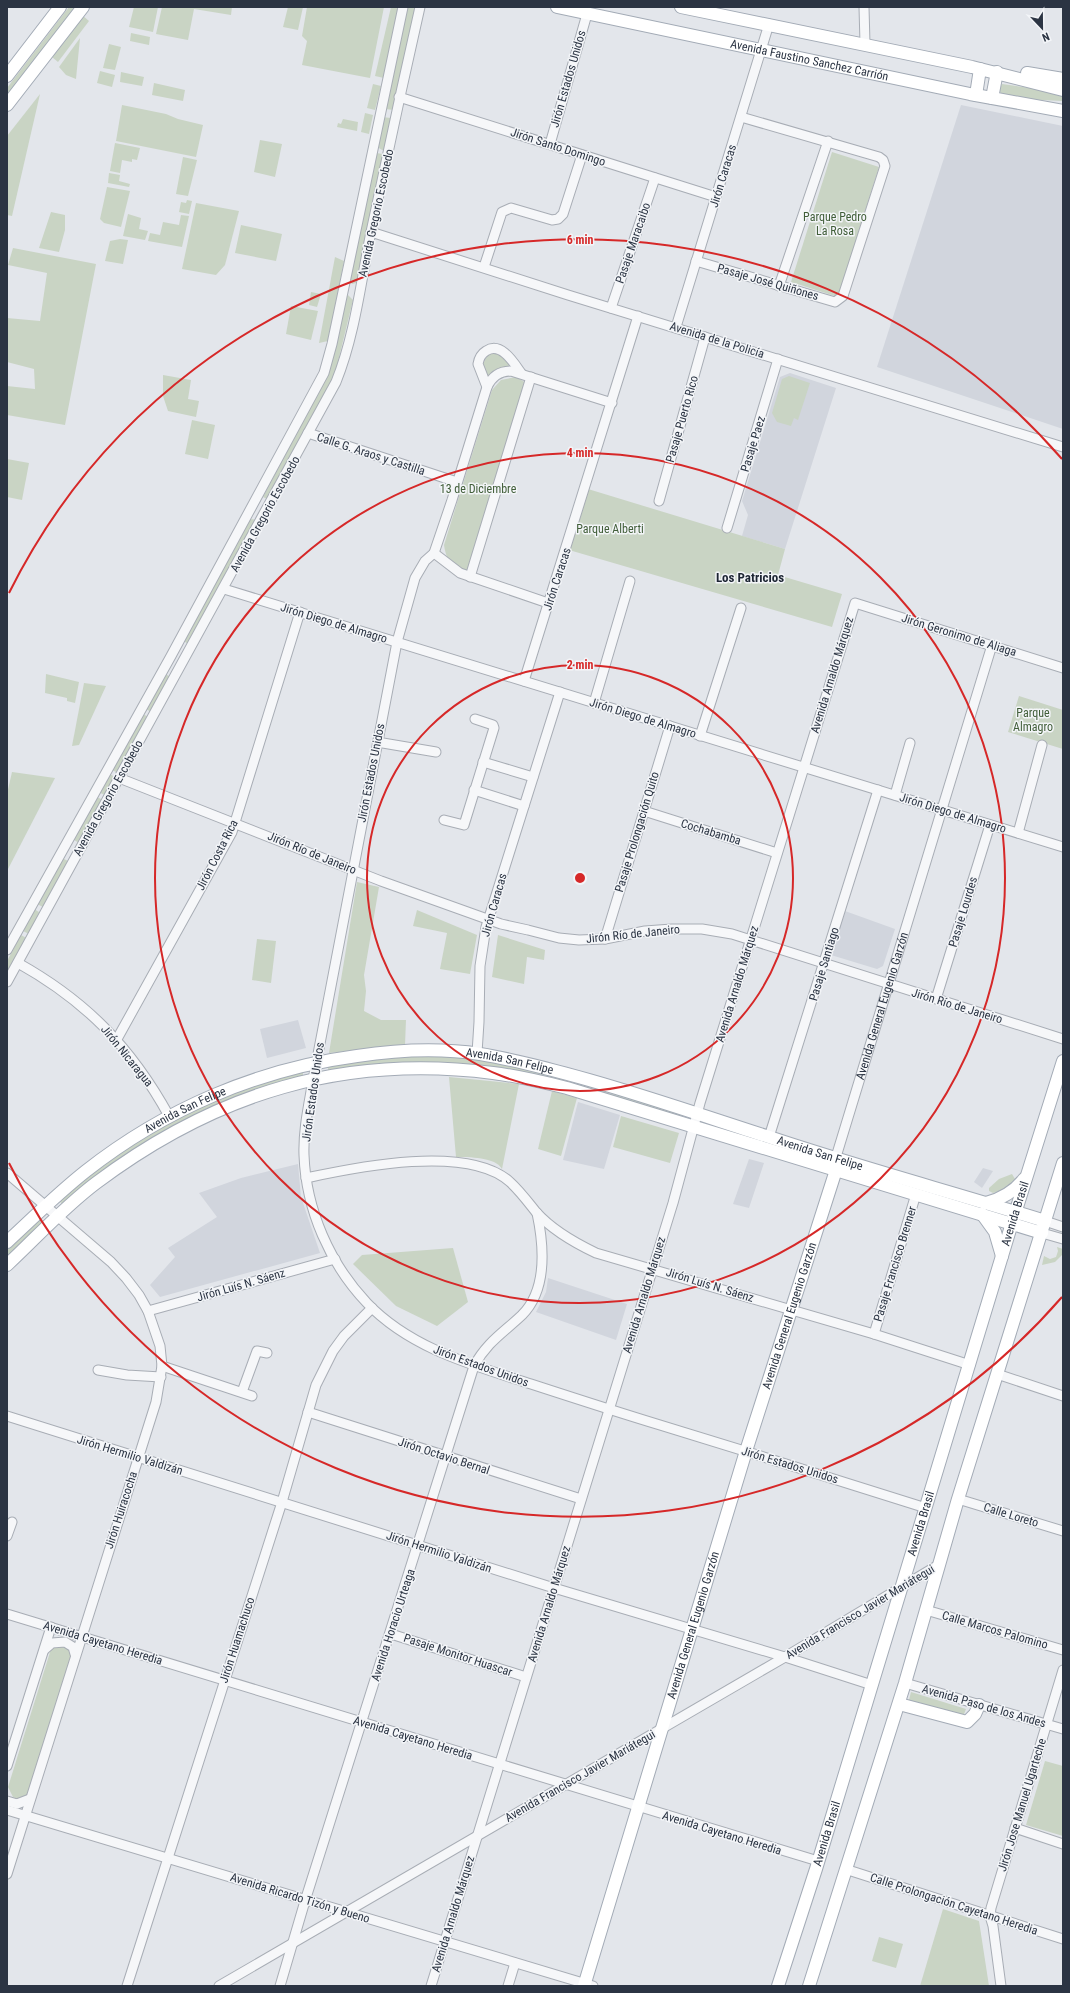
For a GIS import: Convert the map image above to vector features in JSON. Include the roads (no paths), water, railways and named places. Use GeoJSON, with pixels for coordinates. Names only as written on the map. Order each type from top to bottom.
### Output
{"type":"FeatureCollection","features":[{"type":"Feature","properties":{"kind":"main road"},"geometry":{"type":"LineString","coordinates":[[7,76],[60,7]]}},
{"type":"Feature","properties":{"kind":"main road"},"geometry":{"type":"LineString","coordinates":[[7,105],[83,7]]}},
{"type":"Feature","properties":{"kind":"main road","name":"Avenida Faustino Sanchez Carrión"},"geometry":{"type":"LineString","coordinates":[[557,7],[761,51],[976,95],[1063,111]]}},
{"type":"Feature","properties":{"kind":"main road"},"geometry":{"type":"LineString","coordinates":[[681,7],[997,72],[1063,90]]}},
{"type":"Feature","properties":{"kind":"main road"},"geometry":{"type":"LineString","coordinates":[[39,34],[53,44]]}},
{"type":"Feature","properties":{"kind":"main road"},"geometry":{"type":"LineString","coordinates":[[980,69],[1005,68],[1063,79]]}},
{"type":"Feature","properties":{"kind":"main road"},"geometry":{"type":"LineString","coordinates":[[976,95],[980,69]]}},
{"type":"Feature","properties":{"kind":"main road"},"geometry":{"type":"LineString","coordinates":[[992,98],[997,72]]}},
{"type":"Feature","properties":{"kind":"main road"},"geometry":{"type":"LineString","coordinates":[[1047,109],[1063,116]]}},
{"type":"Feature","properties":{"kind":"main road","name":"Avenida San Felipe"},"geometry":{"type":"LineString","coordinates":[[7,1242],[46,1206],[102,1159],[169,1116],[234,1087],[291,1068],[316,1062],[402,1051],[477,1053],[531,1064],[697,1113],[836,1157],[1043,1227]]}},
{"type":"Feature","properties":{"kind":"main road","name":"Avenida Brasil"},"geometry":{"type":"LineString","coordinates":[[778,1986],[818,1861],[1028,1171],[1063,1061]]}},
{"type":"Feature","properties":{"kind":"main road","name":"Avenida San Felipe"},"geometry":{"type":"LineString","coordinates":[[7,1265],[95,1184],[149,1146],[219,1109],[258,1094],[313,1080],[364,1072],[413,1069],[454,1070],[495,1074],[567,1088],[694,1125],[916,1194],[984,1208]]}},
{"type":"Feature","properties":{"kind":"main road","name":"Avenida General Eugenio Garzón"},"geometry":{"type":"LineString","coordinates":[[587,1985],[746,1451],[790,1309],[836,1170],[836,1157]]}},
{"type":"Feature","properties":{"kind":"main road"},"geometry":{"type":"LineString","coordinates":[[809,1986],[845,1869],[899,1704],[958,1500],[1063,1163]]}},
{"type":"Feature","properties":{"kind":"main road"},"geometry":{"type":"LineString","coordinates":[[1002,1260],[997,1236],[984,1208],[1011,1192],[1028,1171]]}},
{"type":"Feature","properties":{"kind":"main road"},"geometry":{"type":"LineString","coordinates":[[899,1704],[967,1722],[975,1714],[979,1705]]}},
{"type":"Feature","properties":{"kind":"street","name":"Avenida Gregorio Escobedo"},"geometry":{"type":"LineString","coordinates":[[7,950],[170,656],[324,373],[332,344],[403,7]]}},
{"type":"Feature","properties":{"kind":"street","name":"Avenida Gregorio Escobedo"},"geometry":{"type":"LineString","coordinates":[[7,982],[270,505],[339,374],[358,300],[399,97],[420,7]]}},
{"type":"Feature","properties":{"kind":"street"},"geometry":{"type":"LineString","coordinates":[[864,7],[865,44]]}},
{"type":"Feature","properties":{"kind":"street","name":"Jirón Estados Unidos"},"geometry":{"type":"LineString","coordinates":[[550,144],[587,14]]}},
{"type":"Feature","properties":{"kind":"street","name":"Jirón Caracas"},"geometry":{"type":"LineString","coordinates":[[676,327],[769,24]]}},
{"type":"Feature","properties":{"kind":"street","name":"Jirón Santo Domingo"},"geometry":{"type":"LineString","coordinates":[[399,97],[716,198]]}},
{"type":"Feature","properties":{"kind":"street"},"geometry":{"type":"LineString","coordinates":[[741,116],[828,141],[779,286]]}},
{"type":"Feature","properties":{"kind":"street","name":"Pasaje José Quiñones"},"geometry":{"type":"LineString","coordinates":[[696,261],[835,302],[840,300],[843,296],[885,166],[883,160],[828,141]]}},
{"type":"Feature","properties":{"kind":"street"},"geometry":{"type":"LineString","coordinates":[[374,148],[383,152],[386,162]]}},
{"type":"Feature","properties":{"kind":"street"},"geometry":{"type":"LineString","coordinates":[[484,267],[502,212],[506,209],[511,208],[552,220],[563,214],[582,155]]}},
{"type":"Feature","properties":{"kind":"street","name":"Pasaje Maracaibo"},"geometry":{"type":"LineString","coordinates":[[611,308],[655,178]]}},
{"type":"Feature","properties":{"kind":"street","name":"Avenida de la Policía"},"geometry":{"type":"LineString","coordinates":[[371,232],[986,425],[1063,447]]}},
{"type":"Feature","properties":{"kind":"street"},"geometry":{"type":"LineString","coordinates":[[345,280],[352,287],[361,284]]}},
{"type":"Feature","properties":{"kind":"street"},"geometry":{"type":"LineString","coordinates":[[342,296],[344,293],[352,291],[355,293],[358,300]]}},
{"type":"Feature","properties":{"kind":"street","name":"Jirón Caracas"},"geometry":{"type":"LineString","coordinates":[[524,681],[638,316]]}},
{"type":"Feature","properties":{"kind":"street","name":"Pasaje Puerto Rico"},"geometry":{"type":"LineString","coordinates":[[659,501],[705,337]]}},
{"type":"Feature","properties":{"kind":"street","name":"Jirón Estados Unidos"},"geometry":{"type":"LineString","coordinates":[[486,387],[478,364],[482,354],[490,349],[495,348],[504,353],[521,373]]}},
{"type":"Feature","properties":{"kind":"street","name":"Pasaje Paez"},"geometry":{"type":"LineString","coordinates":[[727,528],[778,359]]}},
{"type":"Feature","properties":{"kind":"street","name":"Jirón Estados Unidos"},"geometry":{"type":"LineString","coordinates":[[612,403],[521,373],[503,371],[492,378],[486,387],[434,553],[425,561],[415,578],[397,642],[313,1080],[304,1154],[306,1178],[317,1222],[324,1241],[334,1259],[346,1277],[372,1308],[385,1320],[414,1340],[447,1356],[609,1410],[746,1451],[926,1508]]}},
{"type":"Feature","properties":{"kind":"street"},"geometry":{"type":"LineString","coordinates":[[470,577],[531,377]]}},
{"type":"Feature","properties":{"kind":"street","name":"Calle G. Araos y Castilla"},"geometry":{"type":"LineString","coordinates":[[308,433],[457,482]]}},
{"type":"Feature","properties":{"kind":"street"},"geometry":{"type":"LineString","coordinates":[[254,501],[270,505]]}},
{"type":"Feature","properties":{"kind":"street"},"geometry":{"type":"LineString","coordinates":[[434,553],[453,569],[470,577],[548,603]]}},
{"type":"Feature","properties":{"kind":"street"},"geometry":{"type":"LineString","coordinates":[[594,703],[630,581]]}},
{"type":"Feature","properties":{"kind":"street","name":"Jirón Diego de Almagro"},"geometry":{"type":"LineString","coordinates":[[224,589],[1063,847]]}},
{"type":"Feature","properties":{"kind":"street","name":"Jirón Geronimo de Aliaga"},"geometry":{"type":"LineString","coordinates":[[854,603],[1063,668]]}},
{"type":"Feature","properties":{"kind":"street","name":"Avenida Arnaldo Márquez"},"geometry":{"type":"LineString","coordinates":[[431,1986],[653,1268],[697,1113],[854,603]]}},
{"type":"Feature","properties":{"kind":"street"},"geometry":{"type":"LineString","coordinates":[[700,736],[741,608]]}},
{"type":"Feature","properties":{"kind":"street","name":"Jirón Costa Rica"},"geometry":{"type":"LineString","coordinates":[[117,1039],[207,878],[235,822],[300,612]]}},
{"type":"Feature","properties":{"kind":"street","name":"Avenida General Eugenio Garzón"},"geometry":{"type":"LineString","coordinates":[[836,1157],[992,645]]}},
{"type":"Feature","properties":{"kind":"street"},"geometry":{"type":"LineString","coordinates":[[170,656],[182,663]]}},
{"type":"Feature","properties":{"kind":"street","name":"Jirón Caracas"},"geometry":{"type":"LineString","coordinates":[[477,1053],[480,1022],[480,966],[489,920],[560,692]]}},
{"type":"Feature","properties":{"kind":"street"},"geometry":{"type":"LineString","coordinates":[[444,820],[464,824],[494,726],[474,719]]}},
{"type":"Feature","properties":{"kind":"street","name":"Pasaje Prolongación Quito"},"geometry":{"type":"LineString","coordinates":[[605,939],[670,726]]}},
{"type":"Feature","properties":{"kind":"street"},"geometry":{"type":"LineString","coordinates":[[377,742],[436,752]]}},
{"type":"Feature","properties":{"kind":"street"},"geometry":{"type":"LineString","coordinates":[[895,796],[910,743]]}},
{"type":"Feature","properties":{"kind":"street"},"geometry":{"type":"LineString","coordinates":[[1018,833],[1042,745]]}},
{"type":"Feature","properties":{"kind":"street"},"geometry":{"type":"LineString","coordinates":[[483,762],[533,777]]}},
{"type":"Feature","properties":{"kind":"street","name":"Jirón Río de Janeiro"},"geometry":{"type":"LineString","coordinates":[[119,778],[235,822],[353,870],[489,920],[559,938],[579,940],[605,939],[645,931],[672,929],[702,929],[751,939],[1063,1039]]}},
{"type":"Feature","properties":{"kind":"street"},"geometry":{"type":"LineString","coordinates":[[474,790],[524,806]]}},
{"type":"Feature","properties":{"kind":"street","name":"Pasaje Santiago"},"geometry":{"type":"LineString","coordinates":[[769,1137],[878,790]]}},
{"type":"Feature","properties":{"kind":"street","name":"Cochabamba"},"geometry":{"type":"LineString","coordinates":[[644,811],[777,853]]}},
{"type":"Feature","properties":{"kind":"street","name":"Pasaje Lourdes"},"geometry":{"type":"LineString","coordinates":[[936,999],[990,824]]}},
{"type":"Feature","properties":{"kind":"street"},"geometry":{"type":"LineString","coordinates":[[63,848],[68,856],[77,855]]}},
{"type":"Feature","properties":{"kind":"street"},"geometry":{"type":"LineString","coordinates":[[56,860],[62,858],[67,861],[70,869]]}},
{"type":"Feature","properties":{"kind":"street","name":"Jirón Nicaragua"},"geometry":{"type":"LineString","coordinates":[[18,963],[40,975],[75,1000],[117,1039],[141,1069],[169,1116]]}},
{"type":"Feature","properties":{"kind":"street","name":"Jirón Luís N. Sáenz"},"geometry":{"type":"LineString","coordinates":[[306,1178],[371,1164],[400,1162],[459,1163],[482,1166],[500,1174],[510,1182],[537,1213],[555,1229],[596,1253],[653,1268],[874,1334],[970,1365]]}},
{"type":"Feature","properties":{"kind":"street","name":"Jirón Huiracocha"},"geometry":{"type":"LineString","coordinates":[[7,1173],[119,1270],[139,1295],[148,1311],[160,1346],[162,1366],[159,1389],[138,1458],[75,1654],[7,1874]]}},
{"type":"Feature","properties":{"kind":"street","name":"Pasaje Francisco Brenner"},"geometry":{"type":"LineString","coordinates":[[874,1334],[916,1194]]}},
{"type":"Feature","properties":{"kind":"street","name":"Avenida Horacio Urteaga"},"geometry":{"type":"LineString","coordinates":[[280,1986],[305,1901],[447,1457],[474,1366],[481,1353],[493,1339],[523,1314],[532,1300],[542,1269],[542,1234],[537,1213]]}},
{"type":"Feature","properties":{"kind":"street"},"geometry":{"type":"LineString","coordinates":[[1043,1227],[1063,1227]]}},
{"type":"Feature","properties":{"kind":"street"},"geometry":{"type":"LineString","coordinates":[[1043,1227],[1063,1239]]}},
{"type":"Feature","properties":{"kind":"street","name":"Jirón Luís N. Sáenz"},"geometry":{"type":"LineString","coordinates":[[148,1311],[334,1259]]}},
{"type":"Feature","properties":{"kind":"street","name":"Jirón Huamachuco"},"geometry":{"type":"LineString","coordinates":[[127,1986],[282,1502],[316,1385],[333,1351],[344,1336],[372,1308]]}},
{"type":"Feature","properties":{"kind":"street"},"geometry":{"type":"LineString","coordinates":[[242,1392],[257,1351],[267,1354]]}},
{"type":"Feature","properties":{"kind":"street"},"geometry":{"type":"LineString","coordinates":[[162,1366],[252,1396]]}},
{"type":"Feature","properties":{"kind":"street"},"geometry":{"type":"LineString","coordinates":[[98,1370],[127,1375],[161,1377]]}},
{"type":"Feature","properties":{"kind":"street"},"geometry":{"type":"LineString","coordinates":[[997,1374],[1063,1396]]}},
{"type":"Feature","properties":{"kind":"street","name":"Jirón Octavio Bernal"},"geometry":{"type":"LineString","coordinates":[[308,1412],[581,1500]]}},
{"type":"Feature","properties":{"kind":"street","name":"Jirón Hermilio Valdizán"},"geometry":{"type":"LineString","coordinates":[[7,1416],[554,1588],[785,1657],[872,1685]]}},
{"type":"Feature","properties":{"kind":"street","name":"Calle Loreto"},"geometry":{"type":"LineString","coordinates":[[958,1500],[1063,1531]]}},
{"type":"Feature","properties":{"kind":"street"},"geometry":{"type":"LineString","coordinates":[[7,1536],[12,1522]]}},
{"type":"Feature","properties":{"kind":"street","name":"Avenida Francisco Javier Mariátegui"},"geometry":{"type":"LineString","coordinates":[[219,1986],[785,1657],[940,1564]]}},
{"type":"Feature","properties":{"kind":"street","name":"Calle Marcos Palomino"},"geometry":{"type":"LineString","coordinates":[[926,1610],[1063,1650]]}},
{"type":"Feature","properties":{"kind":"street","name":"Avenida Cayetano Heredia"},"geometry":{"type":"LineString","coordinates":[[7,1614],[818,1861]]}},
{"type":"Feature","properties":{"kind":"street"},"geometry":{"type":"LineString","coordinates":[[7,1766],[51,1627]]}},
{"type":"Feature","properties":{"kind":"street","name":"Pasaje Monitor Huascar"},"geometry":{"type":"LineString","coordinates":[[391,1634],[526,1677]]}},
{"type":"Feature","properties":{"kind":"street"},"geometry":{"type":"LineString","coordinates":[[45,1649],[52,1643],[65,1642],[73,1647],[75,1654]]}},
{"type":"Feature","properties":{"kind":"street","name":"Jirón Jose Manuel Ugarteche"},"geometry":{"type":"LineString","coordinates":[[990,1916],[990,1908],[1063,1670]]}},
{"type":"Feature","properties":{"kind":"street","name":"Avenida Paso de los Andes"},"geometry":{"type":"LineString","coordinates":[[905,1683],[1063,1729]]}},
{"type":"Feature","properties":{"kind":"street"},"geometry":{"type":"LineString","coordinates":[[7,1800],[17,1804],[30,1798]]}},
{"type":"Feature","properties":{"kind":"street","name":"Avenida Ricardo Tizón y Bueno"},"geometry":{"type":"LineString","coordinates":[[7,1810],[587,1985]]}},
{"type":"Feature","properties":{"kind":"street"},"geometry":{"type":"LineString","coordinates":[[1015,1828],[1063,1844]]}},
{"type":"Feature","properties":{"kind":"street","name":"Calle Prolongación Cayetano Heredia"},"geometry":{"type":"LineString","coordinates":[[845,1869],[1063,1939]]}},
{"type":"Feature","properties":{"kind":"street"},"geometry":{"type":"LineString","coordinates":[[990,1916],[993,1926],[1001,1986]]}},
{"type":"Feature","properties":{"kind":"street"},"geometry":{"type":"LineString","coordinates":[[508,1986],[515,1963]]}},
{"type":"Feature","properties":{"kind":"district","name":"Los Patricios"},"geometry":{"type":"Point","coordinates":[750,577]}},
{"type":"Feature","properties":{"kind":"park label","name":"Parque Pedro La Rosa"},"geometry":{"type":"Point","coordinates":[835,224]}},
{"type":"Feature","properties":{"kind":"park label","name":"13 de Diciembre"},"geometry":{"type":"Point","coordinates":[478,489]}},
{"type":"Feature","properties":{"kind":"park label","name":"Parque Alberti"},"geometry":{"type":"Point","coordinates":[610,529]}},
{"type":"Feature","properties":{"kind":"park label","name":"Parque Almagro"},"geometry":{"type":"Point","coordinates":[1033,720]}}]}
